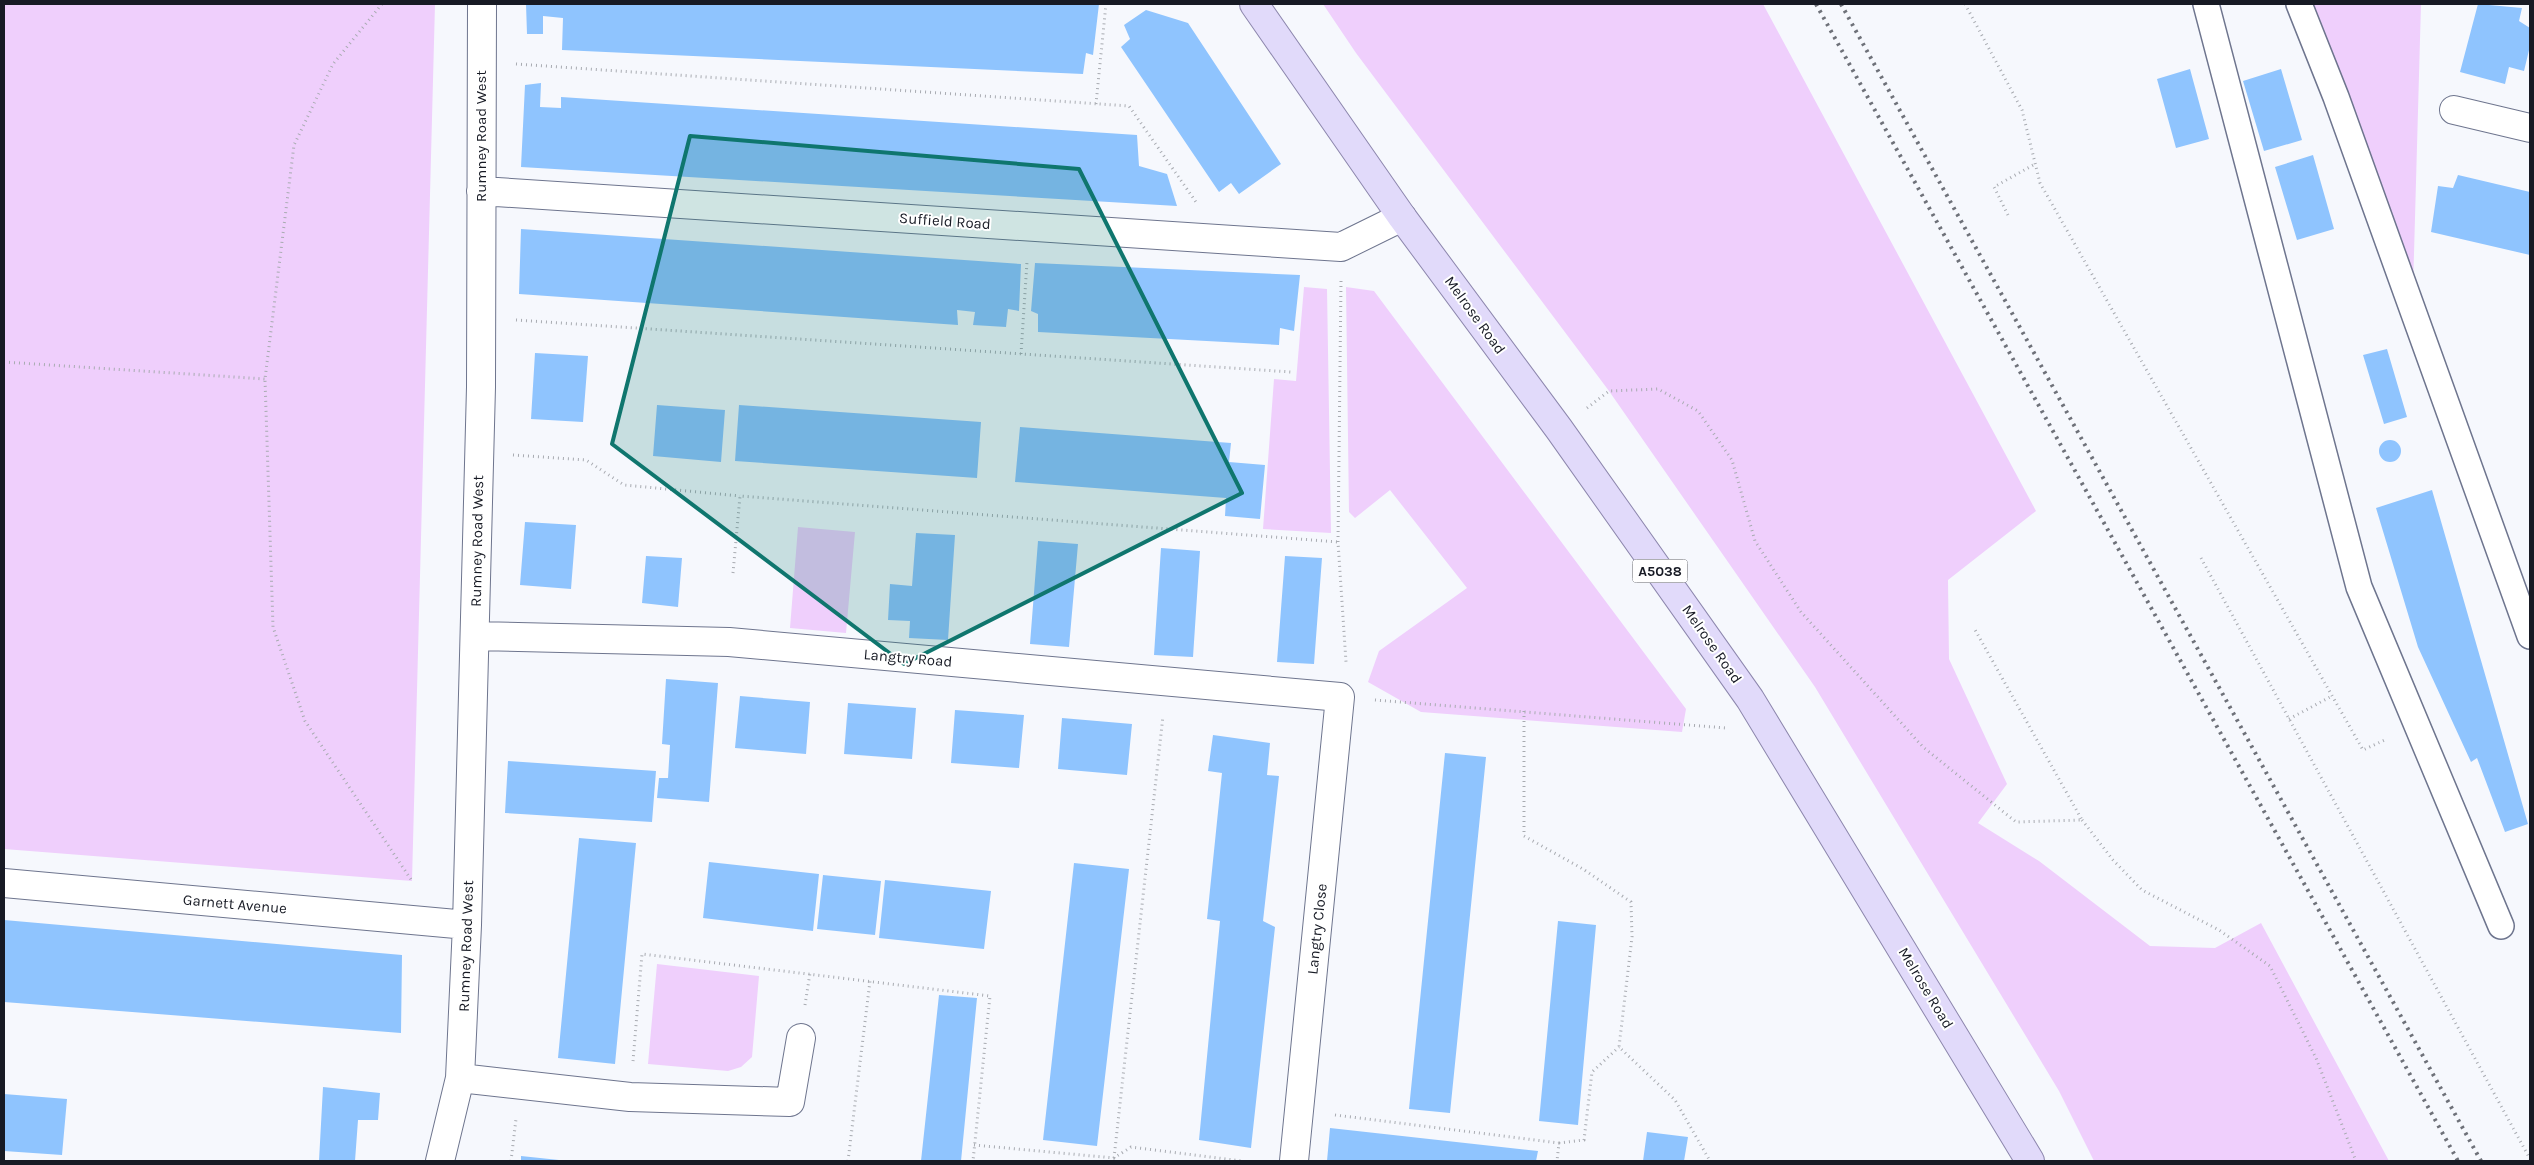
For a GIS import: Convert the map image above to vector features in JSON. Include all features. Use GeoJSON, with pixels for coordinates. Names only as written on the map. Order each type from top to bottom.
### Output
{"type":"FeatureCollection","features":[{"type":"Feature","properties":{"kind":"main road","name":"Melrose Road"},"geometry":{"type":"LineString","coordinates":[[1254,4],[1402,217],[1559,429],[1750,699],[2030,1161]]}},
{"type":"Feature","properties":{"kind":"street","name":"Rumney Road West"},"geometry":{"type":"LineString","coordinates":[[440,1161],[460,1078],[467,925],[481,387],[482,4]]}},
{"type":"Feature","properties":{"kind":"street"},"geometry":{"type":"LineString","coordinates":[[2454,110],[2530,128]]}},
{"type":"Feature","properties":{"kind":"street","name":"Suffield Road"},"geometry":{"type":"LineString","coordinates":[[481,191],[1341,247]]}},
{"type":"Feature","properties":{"kind":"street"},"geometry":{"type":"LineString","coordinates":[[1341,247],[1402,217]]}},
{"type":"Feature","properties":{"kind":"street","name":"Langtry Road"},"geometry":{"type":"LineString","coordinates":[[475,636],[729,642],[1344,697]]}},
{"type":"Feature","properties":{"kind":"street","name":"Langtry Close"},"geometry":{"type":"LineString","coordinates":[[1294,1161],[1344,697]]}},
{"type":"Feature","properties":{"kind":"street","name":"Garnett Avenue"},"geometry":{"type":"LineString","coordinates":[[4,882],[467,925]]}},
{"type":"Feature","properties":{"kind":"street"},"geometry":{"type":"LineString","coordinates":[[460,1078],[630,1097],[790,1102],[801,1038]]}},
{"type":"Feature","properties":{"kind":"lane"},"geometry":{"type":"LineString","coordinates":[[2206,4],[2359,587],[2501,926]]}},
{"type":"Feature","properties":{"kind":"lane"},"geometry":{"type":"LineString","coordinates":[[2299,4],[2336,97],[2530,636]]}},
{"type":"Feature","properties":{"kind":"path"},"geometry":{"type":"LineString","coordinates":[[382,4],[333,64],[294,145],[265,379],[273,627],[305,721],[412,881]]}},
{"type":"Feature","properties":{"kind":"path"},"geometry":{"type":"LineString","coordinates":[[1096,104],[1106,4]]}},
{"type":"Feature","properties":{"kind":"path"},"geometry":{"type":"LineString","coordinates":[[1965,4],[2022,110],[2040,183],[2363,750],[2418,726]]}},
{"type":"Feature","properties":{"kind":"path"},"geometry":{"type":"LineString","coordinates":[[481,62],[1129,106],[1222,239]]}},
{"type":"Feature","properties":{"kind":"path"},"geometry":{"type":"LineString","coordinates":[[2008,215],[1994,187],[2035,164]]}},
{"type":"Feature","properties":{"kind":"path"},"geometry":{"type":"LineString","coordinates":[[1021,354],[1029,226]]}},
{"type":"Feature","properties":{"kind":"path"},"geometry":{"type":"LineString","coordinates":[[1341,247],[1338,542],[1344,697],[1771,732]]}},
{"type":"Feature","properties":{"kind":"path"},"geometry":{"type":"LineString","coordinates":[[480,317],[1291,372]]}},
{"type":"Feature","properties":{"kind":"path"},"geometry":{"type":"LineString","coordinates":[[4,362],[265,379]]}},
{"type":"Feature","properties":{"kind":"path"},"geometry":{"type":"LineString","coordinates":[[1559,429],[1610,391],[1658,389],[1698,411],[1732,460],[1755,541],[1800,612],[1923,747],[2016,822],[2082,820]]}},
{"type":"Feature","properties":{"kind":"path"},"geometry":{"type":"LineString","coordinates":[[478,453],[586,460],[624,485],[740,496],[1338,542]]}},
{"type":"Feature","properties":{"kind":"path"},"geometry":{"type":"LineString","coordinates":[[733,573],[740,496]]}},
{"type":"Feature","properties":{"kind":"path"},"geometry":{"type":"LineString","coordinates":[[2201,558],[2530,1159]]}},
{"type":"Feature","properties":{"kind":"path"},"geometry":{"type":"LineString","coordinates":[[1974,628],[2082,820],[2113,860],[2142,890],[2219,930],[2270,966],[2316,1058],[2356,1161]]}},
{"type":"Feature","properties":{"kind":"path"},"geometry":{"type":"LineString","coordinates":[[1114,1158],[1167,681]]}},
{"type":"Feature","properties":{"kind":"path"},"geometry":{"type":"LineString","coordinates":[[2289,719],[2332,696]]}},
{"type":"Feature","properties":{"kind":"path"},"geometry":{"type":"LineString","coordinates":[[1300,1110],[1559,1143],[1584,1140],[1592,1072],[1620,1047],[1632,937],[1631,902],[1583,869],[1524,836],[1524,711]]}},
{"type":"Feature","properties":{"kind":"path"},"geometry":{"type":"LineString","coordinates":[[848,1161],[870,980]]}},
{"type":"Feature","properties":{"kind":"path"},"geometry":{"type":"LineString","coordinates":[[1620,1047],[1675,1100],[1710,1161]]}},
{"type":"Feature","properties":{"kind":"path"},"geometry":{"type":"LineString","coordinates":[[1557,1161],[1559,1143]]}},
{"type":"Feature","properties":{"kind":"path"},"geometry":{"type":"LineString","coordinates":[[974,1145],[1114,1158],[1130,1147],[1242,1161]]}},
{"type":"Feature","properties":{"kind":"highlighted area"},"geometry":{"type":"Polygon","coordinates":[[[690,136],[1079,169],[1242,493],[904,664],[612,444],[690,136]]]}},
{"type":"Feature","properties":{"kind":"shaded area"},"geometry":{"type":"Polygon","coordinates":[[[4,4],[435,4],[412,881],[4,849],[4,4]]]}},
{"type":"Feature","properties":{"kind":"shaded area"},"geometry":{"type":"Polygon","coordinates":[[[1323,4],[1763,4],[2036,511],[1948,580],[1949,659],[2007,784],[1978,823],[2039,861],[2150,946],[2215,948],[2261,923],[2389,1161],[2094,1161],[2059,1091],[1815,687],[1609,391],[1356,53],[1323,4]]]}},
{"type":"Feature","properties":{"kind":"shaded area"},"geometry":{"type":"Polygon","coordinates":[[[2310,4],[2421,4],[2413,289],[2310,4]]]}},
{"type":"Feature","properties":{"kind":"shaded area"},"geometry":{"type":"Polygon","coordinates":[[[1304,287],[1327,289],[1331,533],[1263,529],[1274,379],[1296,381],[1304,287]]]}},
{"type":"Feature","properties":{"kind":"shaded area"},"geometry":{"type":"Polygon","coordinates":[[[1346,287],[1374,291],[1686,709],[1682,732],[1421,712],[1368,682],[1379,651],[1467,588],[1390,490],[1355,518],[1349,512],[1346,287]]]}},
{"type":"Feature","properties":{"kind":"shaded area"},"geometry":{"type":"Polygon","coordinates":[[[798,527],[855,532],[846,633],[790,628],[798,527]]]}},
{"type":"Feature","properties":{"kind":"shaded area"},"geometry":{"type":"Polygon","coordinates":[[[657,964],[759,976],[752,1057],[741,1067],[728,1071],[648,1064],[657,964]]]}},
{"type":"Feature","properties":{"kind":"building"},"geometry":{"type":"Polygon","coordinates":[[[526,4],[1099,4],[1093,55],[1086,53],[1083,74],[562,50],[563,18],[543,16],[543,34],[527,34],[526,4]]]}},
{"type":"Feature","properties":{"kind":"building"},"geometry":{"type":"Polygon","coordinates":[[[2478,4],[2522,8],[2519,21],[2530,28],[2530,46],[2524,71],[2509,67],[2505,84],[2460,72],[2478,4]]]}},
{"type":"Feature","properties":{"kind":"building"},"geometry":{"type":"Polygon","coordinates":[[[1146,10],[1188,23],[1281,164],[1239,194],[1231,183],[1219,192],[1121,47],[1130,39],[1124,25],[1146,10]]]}},
{"type":"Feature","properties":{"kind":"building"},"geometry":{"type":"Polygon","coordinates":[[[2190,69],[2209,139],[2176,148],[2157,79],[2190,69]]]}},
{"type":"Feature","properties":{"kind":"building"},"geometry":{"type":"Polygon","coordinates":[[[2281,69],[2302,140],[2264,151],[2243,81],[2281,69]]]}},
{"type":"Feature","properties":{"kind":"building"},"geometry":{"type":"Polygon","coordinates":[[[541,83],[540,107],[561,108],[561,97],[1137,135],[1139,166],[1167,174],[1177,206],[521,167],[525,85],[541,83]]]}},
{"type":"Feature","properties":{"kind":"building"},"geometry":{"type":"Polygon","coordinates":[[[2313,155],[2334,229],[2297,240],[2275,167],[2313,155]]]}},
{"type":"Feature","properties":{"kind":"building"},"geometry":{"type":"Polygon","coordinates":[[[2458,175],[2530,192],[2530,255],[2431,232],[2438,186],[2453,188],[2458,175]]]}},
{"type":"Feature","properties":{"kind":"building"},"geometry":{"type":"Polygon","coordinates":[[[521,229],[1021,264],[1019,311],[1008,309],[1006,327],[973,325],[975,312],[957,310],[958,325],[519,294],[521,229]]]}},
{"type":"Feature","properties":{"kind":"building"},"geometry":{"type":"Polygon","coordinates":[[[1035,263],[1300,275],[1294,331],[1280,328],[1279,345],[1038,332],[1038,314],[1031,311],[1035,263]]]}},
{"type":"Feature","properties":{"kind":"building"},"geometry":{"type":"Polygon","coordinates":[[[2387,349],[2407,417],[2384,424],[2363,355],[2387,349]]]}},
{"type":"Feature","properties":{"kind":"building"},"geometry":{"type":"Polygon","coordinates":[[[535,353],[588,356],[583,422],[531,419],[535,353]]]}},
{"type":"Feature","properties":{"kind":"building"},"geometry":{"type":"Polygon","coordinates":[[[657,405],[725,410],[721,462],[653,456],[657,405]]]}},
{"type":"Feature","properties":{"kind":"building"},"geometry":{"type":"Polygon","coordinates":[[[739,405],[981,422],[977,478],[735,461],[739,405]]]}},
{"type":"Feature","properties":{"kind":"building"},"geometry":{"type":"Polygon","coordinates":[[[1020,427],[1231,443],[1229,462],[1265,465],[1260,519],[1225,516],[1226,498],[1015,482],[1020,427]]]}},
{"type":"Feature","properties":{"kind":"building"},"geometry":{"type":"Polygon","coordinates":[[[2390,440],[2398,443],[2401,451],[2398,459],[2390,462],[2382,459],[2379,451],[2382,443],[2390,440]]]}},
{"type":"Feature","properties":{"kind":"building"},"geometry":{"type":"Polygon","coordinates":[[[2432,490],[2528,824],[2505,832],[2477,758],[2471,762],[2418,647],[2376,508],[2432,490]]]}},
{"type":"Feature","properties":{"kind":"building"},"geometry":{"type":"Polygon","coordinates":[[[525,522],[576,525],[571,589],[520,585],[525,522]]]}},
{"type":"Feature","properties":{"kind":"building"},"geometry":{"type":"Polygon","coordinates":[[[916,533],[955,535],[948,640],[909,638],[910,621],[888,620],[890,584],[912,586],[916,533]]]}},
{"type":"Feature","properties":{"kind":"building"},"geometry":{"type":"Polygon","coordinates":[[[1038,541],[1078,544],[1069,647],[1030,644],[1038,541]]]}},
{"type":"Feature","properties":{"kind":"building"},"geometry":{"type":"Polygon","coordinates":[[[1161,548],[1200,551],[1193,657],[1154,655],[1161,548]]]}},
{"type":"Feature","properties":{"kind":"building"},"geometry":{"type":"Polygon","coordinates":[[[646,556],[682,558],[678,607],[642,603],[646,556]]]}},
{"type":"Feature","properties":{"kind":"building"},"geometry":{"type":"Polygon","coordinates":[[[1285,556],[1322,558],[1314,664],[1277,662],[1285,556]]]}},
{"type":"Feature","properties":{"kind":"building"},"geometry":{"type":"Polygon","coordinates":[[[666,679],[718,683],[709,802],[657,798],[659,778],[668,778],[670,745],[662,744],[666,679]]]}},
{"type":"Feature","properties":{"kind":"building"},"geometry":{"type":"Polygon","coordinates":[[[740,696],[810,702],[806,754],[735,748],[740,696]]]}},
{"type":"Feature","properties":{"kind":"building"},"geometry":{"type":"Polygon","coordinates":[[[848,703],[916,708],[912,759],[844,754],[848,703]]]}},
{"type":"Feature","properties":{"kind":"building"},"geometry":{"type":"Polygon","coordinates":[[[955,710],[1024,715],[1019,768],[951,763],[955,710]]]}},
{"type":"Feature","properties":{"kind":"building"},"geometry":{"type":"Polygon","coordinates":[[[1062,718],[1132,724],[1127,775],[1058,769],[1062,718]]]}},
{"type":"Feature","properties":{"kind":"building"},"geometry":{"type":"Polygon","coordinates":[[[1213,735],[1270,743],[1267,775],[1279,776],[1263,921],[1275,927],[1251,1148],[1199,1140],[1220,921],[1207,919],[1222,773],[1208,771],[1213,735]]]}},
{"type":"Feature","properties":{"kind":"building"},"geometry":{"type":"Polygon","coordinates":[[[1445,753],[1486,757],[1450,1113],[1409,1109],[1445,753]]]}},
{"type":"Feature","properties":{"kind":"building"},"geometry":{"type":"Polygon","coordinates":[[[508,761],[656,771],[652,822],[505,813],[508,761]]]}},
{"type":"Feature","properties":{"kind":"building"},"geometry":{"type":"Polygon","coordinates":[[[579,838],[636,843],[615,1064],[558,1058],[579,838]]]}},
{"type":"Feature","properties":{"kind":"building"},"geometry":{"type":"Polygon","coordinates":[[[709,862],[819,874],[813,931],[703,918],[709,862]]]}},
{"type":"Feature","properties":{"kind":"building"},"geometry":{"type":"Polygon","coordinates":[[[1074,863],[1129,869],[1097,1146],[1043,1140],[1074,863]]]}},
{"type":"Feature","properties":{"kind":"building"},"geometry":{"type":"Polygon","coordinates":[[[823,875],[881,881],[875,935],[817,929],[823,875]]]}},
{"type":"Feature","properties":{"kind":"building"},"geometry":{"type":"Polygon","coordinates":[[[885,880],[991,891],[984,949],[879,938],[885,880]]]}},
{"type":"Feature","properties":{"kind":"building"},"geometry":{"type":"Polygon","coordinates":[[[4,920],[402,955],[401,1033],[4,1002],[4,920]]]}},
{"type":"Feature","properties":{"kind":"building"},"geometry":{"type":"Polygon","coordinates":[[[1558,921],[1596,925],[1578,1125],[1539,1121],[1558,921]]]}},
{"type":"Feature","properties":{"kind":"building"},"geometry":{"type":"Polygon","coordinates":[[[939,995],[977,998],[961,1161],[921,1161],[939,995]]]}},
{"type":"Feature","properties":{"kind":"building"},"geometry":{"type":"Polygon","coordinates":[[[323,1087],[380,1093],[378,1120],[358,1120],[355,1161],[319,1161],[323,1087]]]}},
{"type":"Feature","properties":{"kind":"building"},"geometry":{"type":"Polygon","coordinates":[[[4,1094],[67,1099],[62,1155],[4,1151],[4,1094]]]}},
{"type":"Feature","properties":{"kind":"building"},"geometry":{"type":"Polygon","coordinates":[[[1330,1128],[1538,1151],[1536,1161],[1327,1161],[1330,1128]]]}},
{"type":"Feature","properties":{"kind":"building"},"geometry":{"type":"Polygon","coordinates":[[[1647,1132],[1688,1137],[1684,1161],[1643,1161],[1647,1132]]]}},
{"type":"Feature","properties":{"kind":"building"},"geometry":{"type":"Polygon","coordinates":[[[521,1156],[559,1160],[559,1161],[521,1161],[521,1156]]]}},
{"type":"Feature","properties":{"kind":"railway"},"geometry":{"type":"LineString","coordinates":[[1816,4],[2458,1161]]}},
{"type":"Feature","properties":{"kind":"railway"},"geometry":{"type":"LineString","coordinates":[[1841,4],[2481,1161]]}}]}
